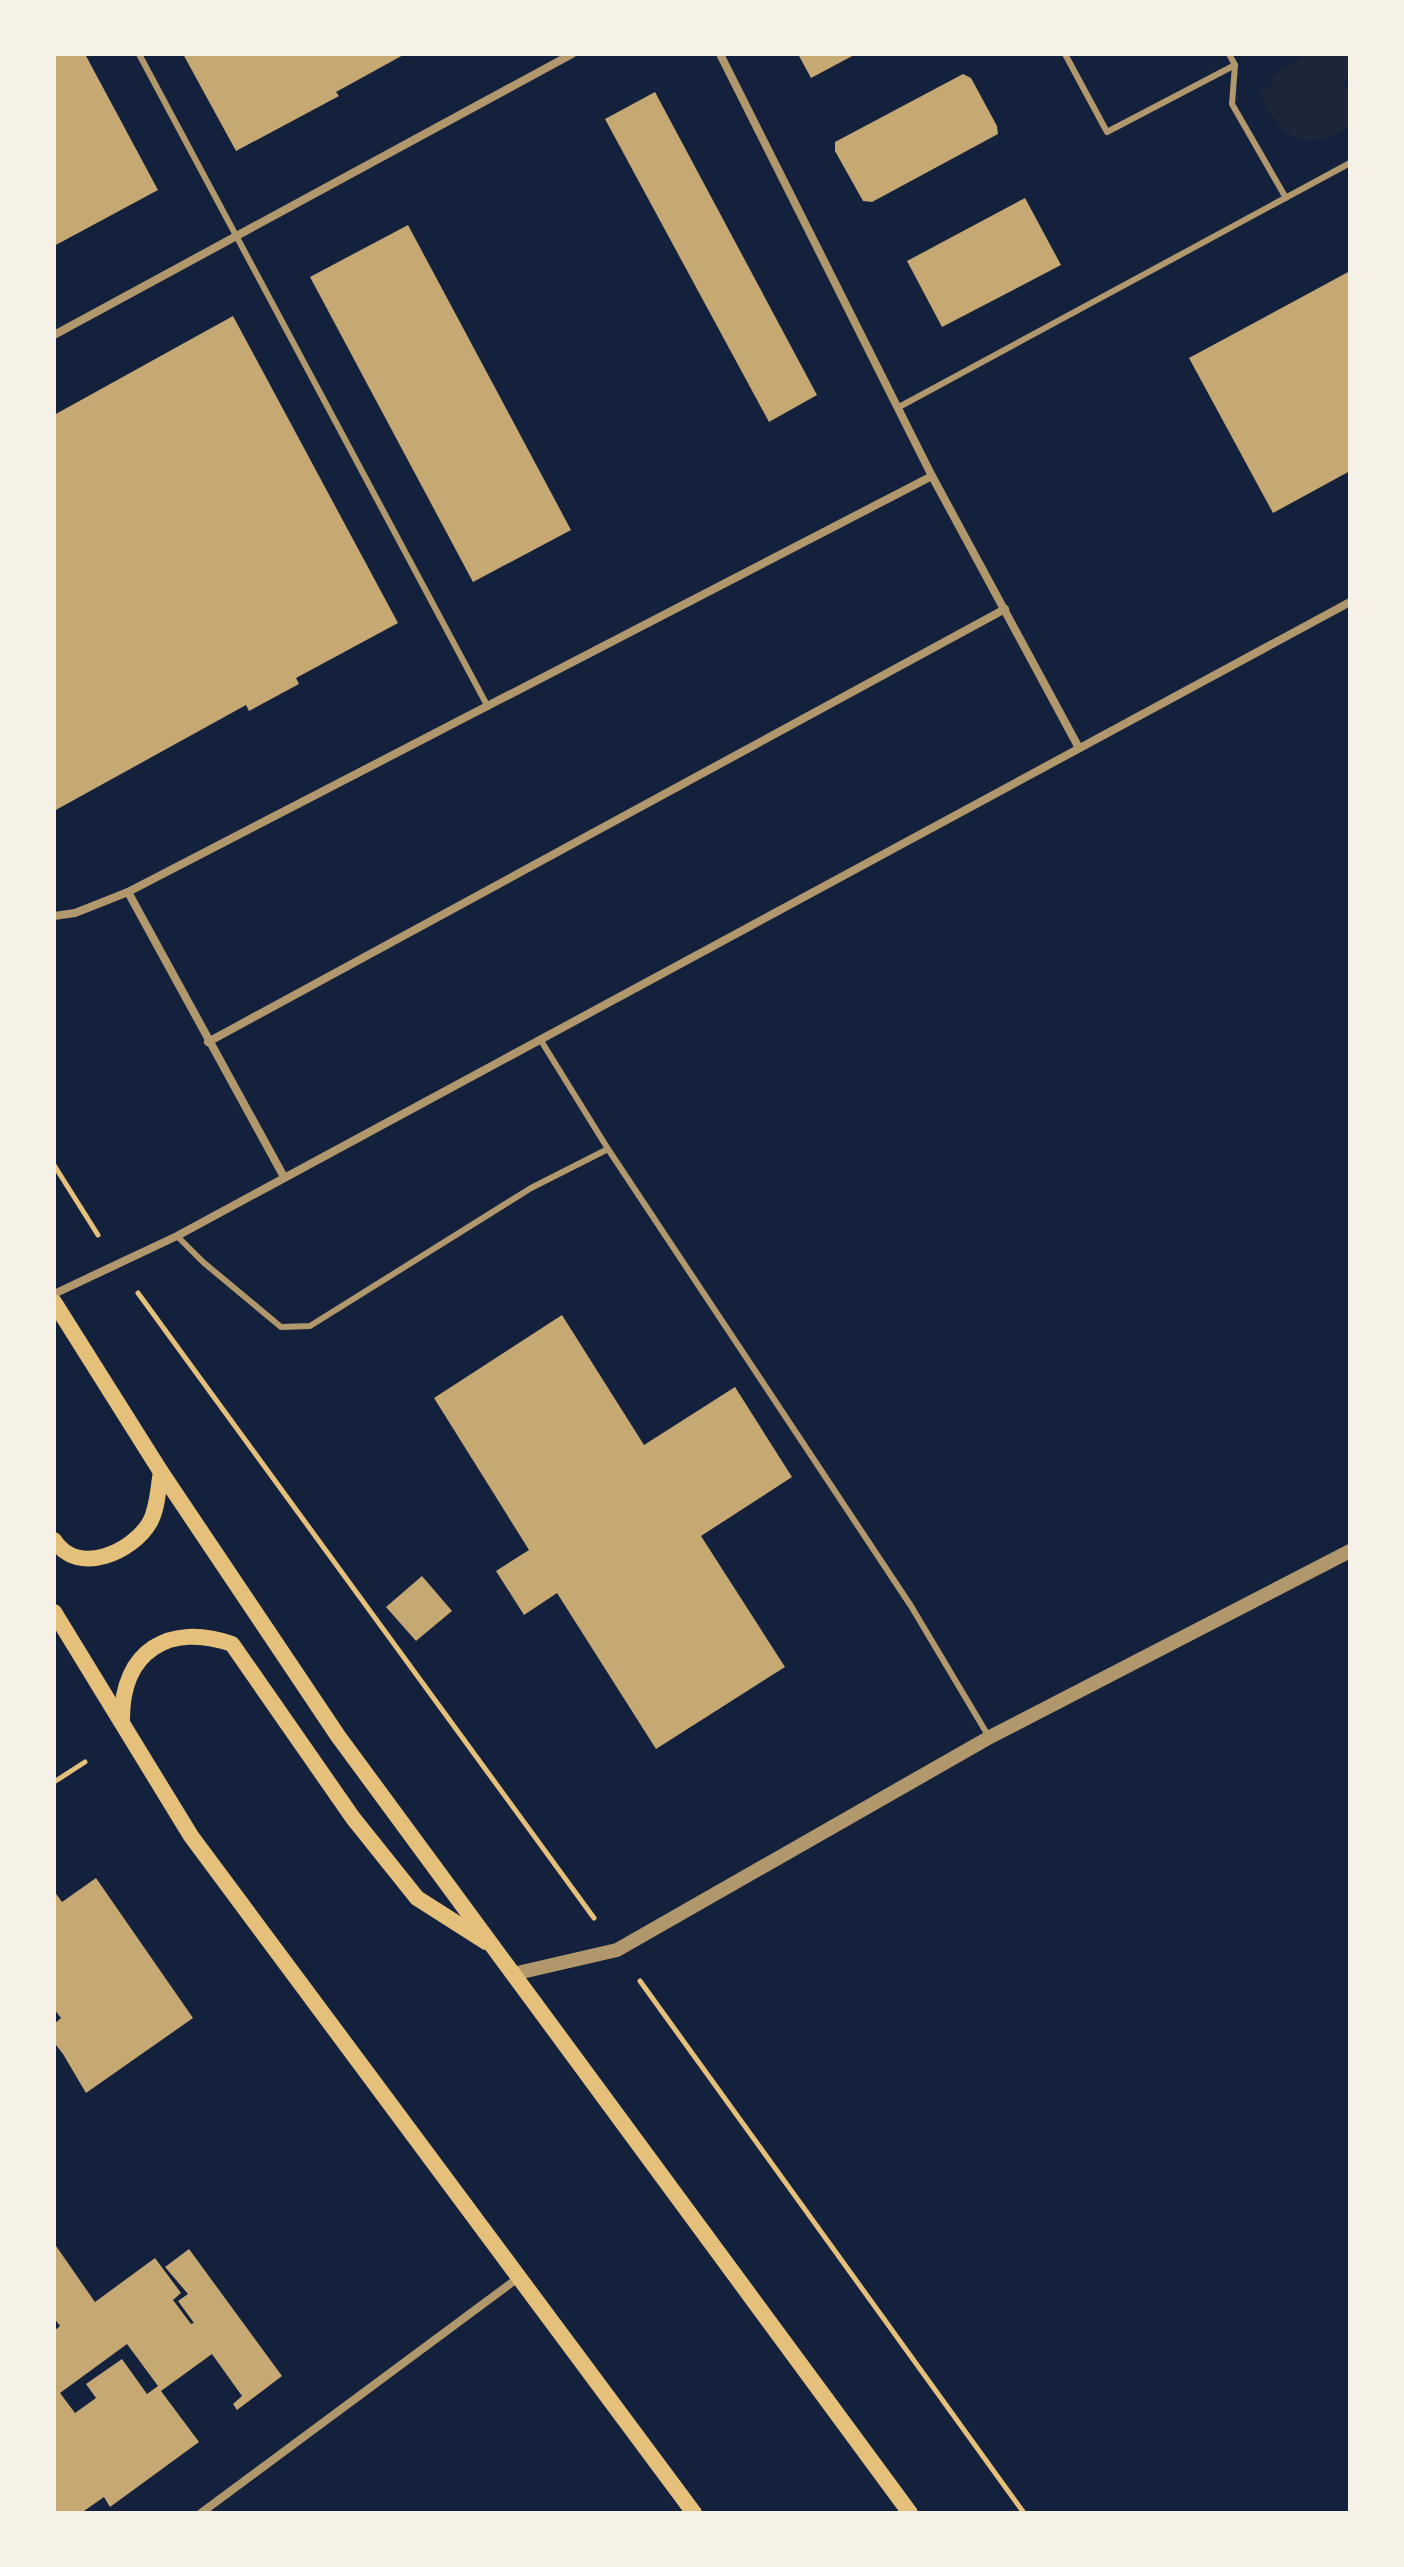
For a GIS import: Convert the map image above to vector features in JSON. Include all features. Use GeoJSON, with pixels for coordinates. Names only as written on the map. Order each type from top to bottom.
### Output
{"type":"FeatureCollection","features":[{"type":"Feature","properties":{"kind":"main road"},"geometry":{"type":"LineString","coordinates":[[54,1302],[161,1472],[338,1736],[910,2513]]}},
{"type":"Feature","properties":{"kind":"main road"},"geometry":{"type":"LineString","coordinates":[[54,1540],[58,1546],[91,1558],[124,1549],[141,1536],[152,1518],[161,1472]]}},
{"type":"Feature","properties":{"kind":"main road"},"geometry":{"type":"LineString","coordinates":[[54,1612],[191,1836],[694,2513]]}},
{"type":"Feature","properties":{"kind":"main road"},"geometry":{"type":"LineString","coordinates":[[122,1721],[122,1697],[130,1674],[145,1654],[166,1640],[188,1635],[211,1637],[232,1644],[353,1818],[417,1898],[494,1947]]}},
{"type":"Feature","properties":{"kind":"street"},"geometry":{"type":"LineString","coordinates":[[54,335],[572,54]]}},
{"type":"Feature","properties":{"kind":"street"},"geometry":{"type":"LineString","coordinates":[[720,54],[932,476],[1079,748]]}},
{"type":"Feature","properties":{"kind":"street"},"geometry":{"type":"LineString","coordinates":[[54,916],[75,913],[128,892],[932,476]]}},
{"type":"Feature","properties":{"kind":"street"},"geometry":{"type":"LineString","coordinates":[[54,1294],[177,1236],[1350,602]]}},
{"type":"Feature","properties":{"kind":"street"},"geometry":{"type":"LineString","coordinates":[[208,1042],[1005,609]]}},
{"type":"Feature","properties":{"kind":"street"},"geometry":{"type":"LineString","coordinates":[[128,892],[284,1177]]}},
{"type":"Feature","properties":{"kind":"street"},"geometry":{"type":"LineString","coordinates":[[513,1974],[617,1950],[990,1737],[1350,1551]]}},
{"type":"Feature","properties":{"kind":"street"},"geometry":{"type":"LineString","coordinates":[[201,2513],[518,2278]]}},
{"type":"Feature","properties":{"kind":"lane"},"geometry":{"type":"LineString","coordinates":[[139,54],[488,707]]}},
{"type":"Feature","properties":{"kind":"lane"},"geometry":{"type":"LineString","coordinates":[[1065,54],[1107,132],[1235,65]]}},
{"type":"Feature","properties":{"kind":"lane"},"geometry":{"type":"LineString","coordinates":[[1229,54],[1235,65],[1232,104],[1286,198]]}},
{"type":"Feature","properties":{"kind":"lane"},"geometry":{"type":"LineString","coordinates":[[899,407],[1350,163]]}},
{"type":"Feature","properties":{"kind":"lane"},"geometry":{"type":"LineString","coordinates":[[540,1039],[608,1149],[911,1606],[990,1737]]}},
{"type":"Feature","properties":{"kind":"lane"},"geometry":{"type":"LineString","coordinates":[[177,1236],[203,1262],[281,1327],[310,1326],[531,1188],[608,1149]]}},
{"type":"Feature","properties":{"kind":"path"},"geometry":{"type":"LineString","coordinates":[[54,1165],[117,1264],[1024,2513]]}},
{"type":"Feature","properties":{"kind":"path"},"geometry":{"type":"LineString","coordinates":[[54,1782],[85,1762]]}},
{"type":"Feature","properties":{"kind":"shaded area"},"geometry":{"type":"Polygon","coordinates":[[[1306,54],[1350,54],[1350,77],[1344,81],[1350,93],[1350,127],[1333,135],[1306,140],[1295,138],[1276,122],[1259,92],[1273,85],[1269,78],[1306,54]]]}},
{"type":"Feature","properties":{"kind":"building"},"geometry":{"type":"Polygon","coordinates":[[[54,54],[85,54],[158,190],[54,246],[54,54]]]}},
{"type":"Feature","properties":{"kind":"building"},"geometry":{"type":"Polygon","coordinates":[[[183,54],[405,54],[336,92],[339,96],[236,151],[183,54]]]}},
{"type":"Feature","properties":{"kind":"building"},"geometry":{"type":"Polygon","coordinates":[[[798,54],[856,54],[811,78],[798,54]]]}},
{"type":"Feature","properties":{"kind":"building"},"geometry":{"type":"Polygon","coordinates":[[[963,74],[971,78],[997,126],[998,134],[872,202],[863,201],[835,151],[835,142],[963,74]]]}},
{"type":"Feature","properties":{"kind":"building"},"geometry":{"type":"Polygon","coordinates":[[[655,92],[817,395],[769,422],[605,119],[655,92]]]}},
{"type":"Feature","properties":{"kind":"building"},"geometry":{"type":"Polygon","coordinates":[[[1025,198],[1061,265],[942,327],[907,261],[1025,198]]]}},
{"type":"Feature","properties":{"kind":"building"},"geometry":{"type":"Polygon","coordinates":[[[408,225],[571,530],[473,582],[310,277],[408,225]]]}},
{"type":"Feature","properties":{"kind":"building"},"geometry":{"type":"Polygon","coordinates":[[[1350,271],[1350,471],[1273,513],[1189,358],[1350,271]]]}},
{"type":"Feature","properties":{"kind":"building"},"geometry":{"type":"Polygon","coordinates":[[[233,316],[398,623],[296,678],[299,684],[249,711],[246,705],[54,811],[54,415],[233,316]]]}},
{"type":"Feature","properties":{"kind":"building"},"geometry":{"type":"Polygon","coordinates":[[[562,1315],[644,1445],[735,1387],[792,1477],[701,1536],[785,1667],[656,1749],[557,1593],[524,1615],[496,1571],[529,1550],[434,1398],[562,1315]]]}},
{"type":"Feature","properties":{"kind":"building"},"geometry":{"type":"Polygon","coordinates":[[[422,1576],[452,1611],[416,1641],[386,1607],[422,1576]]]}},
{"type":"Feature","properties":{"kind":"building"},"geometry":{"type":"Polygon","coordinates":[[[96,1878],[193,2018],[86,2093],[63,2054],[56,2045],[54,2047],[54,2024],[61,2018],[54,2009],[54,1891],[62,1902],[96,1878]]]}},
{"type":"Feature","properties":{"kind":"building"},"geometry":{"type":"Polygon","coordinates":[[[54,2243],[95,2302],[155,2258],[181,2293],[173,2300],[191,2324],[194,2323],[178,2301],[188,2294],[165,2267],[189,2249],[282,2376],[237,2410],[233,2404],[242,2396],[212,2354],[161,2391],[199,2442],[110,2507],[104,2497],[81,2513],[54,2513],[54,2331],[60,2326],[54,2318],[54,2243]],[[127,2344],[60,2393],[75,2413],[96,2398],[86,2384],[122,2359],[147,2394],[158,2386],[127,2344]]]}}]}
